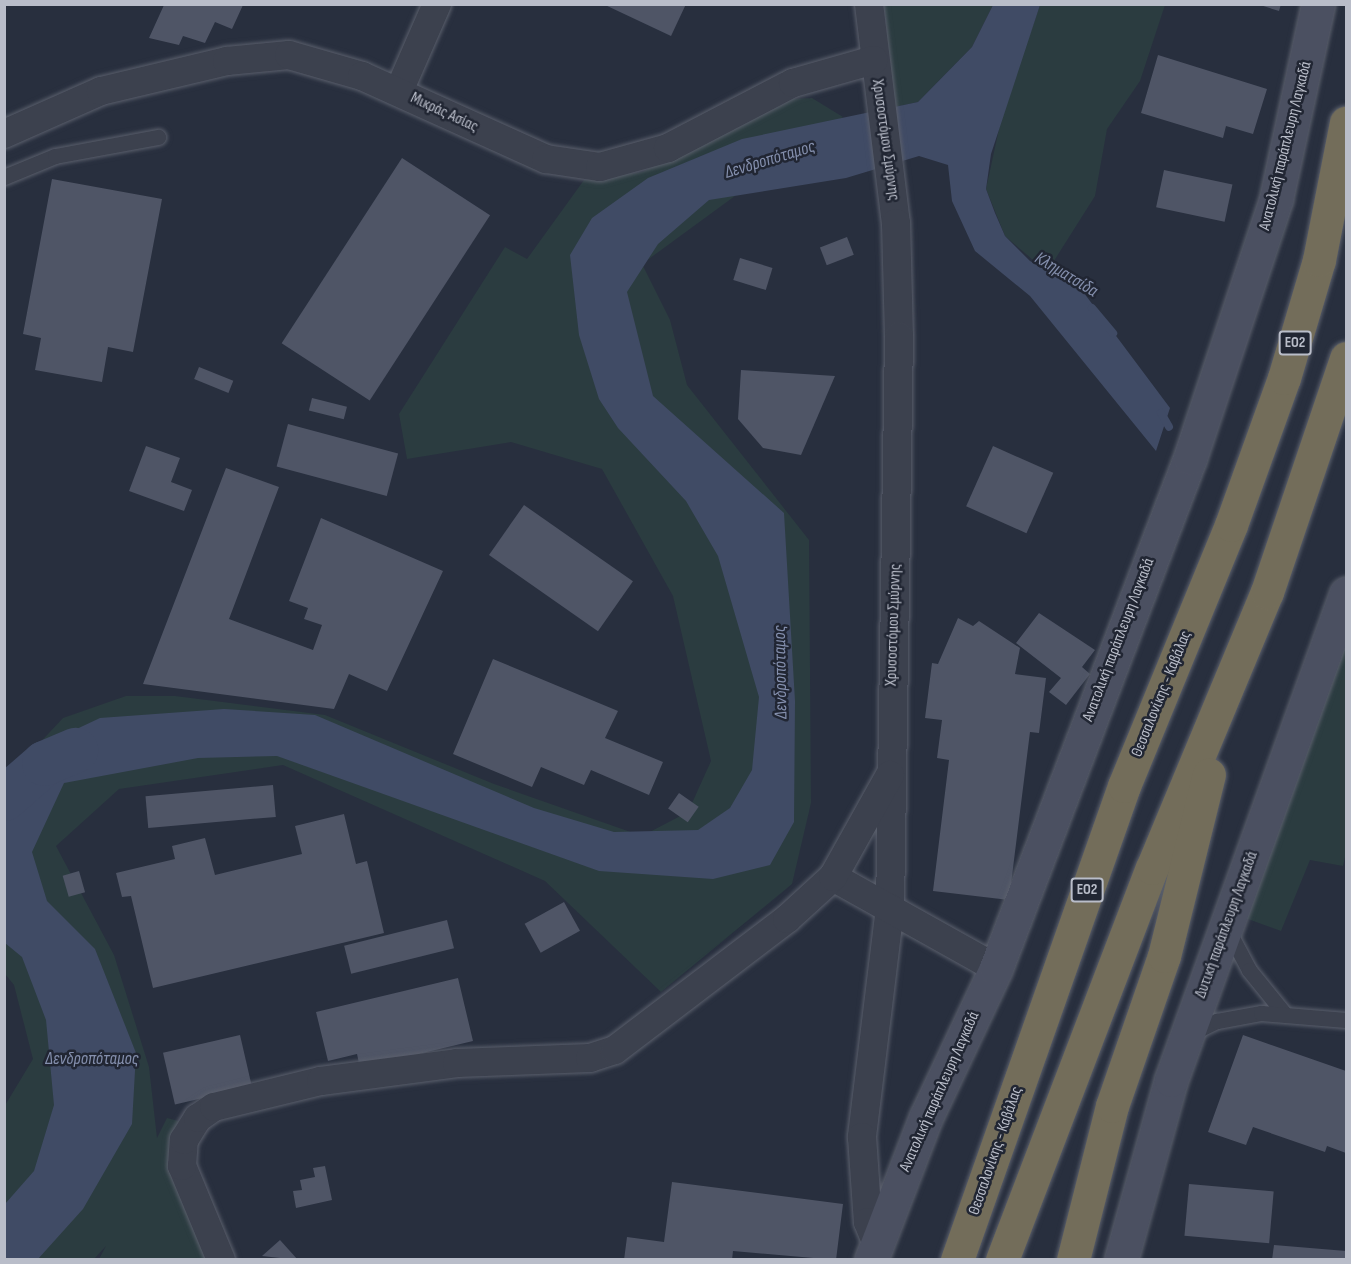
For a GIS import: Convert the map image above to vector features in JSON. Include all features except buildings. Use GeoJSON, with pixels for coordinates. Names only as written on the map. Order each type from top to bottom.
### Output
{"type":"FeatureCollection","features":[{"type":"Feature","properties":{"kind":"highway","name":"Θεσσαλονίκης - Καβάλας"},"geometry":{"type":"LineString","coordinates":[[957,1260],[1124,786],[1281,388],[1318,260],[1347,123]]}},
{"type":"Feature","properties":{"kind":"highway"},"geometry":{"type":"LineString","coordinates":[[1002,1260],[1152,868],[1234,676],[1347,358]]}},
{"type":"Feature","properties":{"kind":"highway"},"geometry":{"type":"LineString","coordinates":[[1073,1260],[1115,1096],[1164,956],[1234,676]]}},
{"type":"Feature","properties":{"kind":"street"},"geometry":{"type":"LineString","coordinates":[[399,91],[437,4]]}},
{"type":"Feature","properties":{"kind":"street","name":"Χρυσοστόμου Σμύρνης"},"geometry":{"type":"LineString","coordinates":[[869,4],[877,97],[891,176],[899,336],[890,908],[862,1137],[868,1222],[874,1252]]}},
{"type":"Feature","properties":{"kind":"street","name":"Ανατολική παράπλευρη Λαγκαδά"},"geometry":{"type":"LineString","coordinates":[[874,1252],[926,1117],[996,968],[1190,458],[1276,199],[1318,4]]}},
{"type":"Feature","properties":{"kind":"street","name":"Μικράς Ασίας"},"geometry":{"type":"LineString","coordinates":[[4,134],[101,91],[227,61],[289,56],[399,91],[546,159],[600,167],[668,148],[793,83],[874,60]]}},
{"type":"Feature","properties":{"kind":"street","name":"Δυτική παράπλευρη Λαγκαδά"},"geometry":{"type":"LineString","coordinates":[[1120,1260],[1187,1035],[1347,594]]}},
{"type":"Feature","properties":{"kind":"street"},"geometry":{"type":"LineString","coordinates":[[221,1260],[185,1176],[181,1154],[187,1132],[214,1107],[289,1087],[420,1066],[600,1057],[632,1039],[787,920],[833,877],[891,773]]}},
{"type":"Feature","properties":{"kind":"street"},"geometry":{"type":"LineString","coordinates":[[833,877],[996,968]]}},
{"type":"Feature","properties":{"kind":"lane"},"geometry":{"type":"LineString","coordinates":[[4,177],[55,156],[158,137]]}},
{"type":"Feature","properties":{"kind":"lane"},"geometry":{"type":"LineString","coordinates":[[1226,926],[1237,951],[1284,1013]]}},
{"type":"Feature","properties":{"kind":"lane"},"geometry":{"type":"LineString","coordinates":[[1187,1035],[1217,1021],[1284,1013],[1347,1020]]}},
{"type":"Feature","properties":{"kind":"shaded area"},"geometry":{"type":"Polygon","coordinates":[[[884,5],[993,5],[972,47],[918,102],[895,107],[884,5]]]}},
{"type":"Feature","properties":{"kind":"shaded area"},"geometry":{"type":"Polygon","coordinates":[[[1040,5],[1165,5],[1140,81],[1107,129],[1095,196],[1047,272],[1005,236],[986,189],[1002,115],[1040,5]]]}},
{"type":"Feature","properties":{"kind":"shaded area"},"geometry":{"type":"Polygon","coordinates":[[[812,98],[843,117],[642,264],[670,320],[687,385],[809,540],[811,803],[792,884],[661,992],[545,881],[283,765],[119,789],[56,846],[114,955],[149,1067],[157,1138],[167,1118],[182,1122],[184,1204],[207,1259],[99,1259],[106,1246],[94,1259],[5,1259],[4,1107],[33,1059],[14,985],[5,974],[5,780],[63,718],[126,696],[175,696],[325,715],[494,784],[642,836],[688,812],[711,761],[673,596],[602,469],[511,442],[407,459],[399,414],[505,247],[527,259],[584,180],[642,172],[792,99],[812,98]]]}},
{"type":"Feature","properties":{"kind":"shaded area"},"geometry":{"type":"Polygon","coordinates":[[[1346,640],[1346,853],[1343,866],[1310,860],[1281,931],[1245,918],[1346,640]]]}},
{"type":"Feature","properties":{"kind":"water","name":"Δενδροπόταμος"},"geometry":{"type":"Polygon","coordinates":[[[993,5],[1040,5],[991,154],[986,189],[1005,236],[1030,261],[1081,289],[1170,408],[1156,451],[1030,296],[975,251],[952,201],[948,165],[919,156],[846,178],[709,200],[658,244],[627,292],[653,396],[784,513],[795,701],[794,822],[770,865],[713,879],[599,871],[277,756],[198,758],[64,783],[32,852],[47,901],[95,949],[136,1053],[132,1124],[83,1209],[38,1259],[5,1260],[5,1204],[34,1171],[54,1105],[46,1020],[22,957],[5,943],[5,806],[49,742],[100,718],[224,709],[315,715],[534,808],[614,832],[698,830],[730,808],[752,770],[759,697],[718,556],[686,501],[618,428],[599,399],[579,335],[570,255],[592,218],[648,178],[742,139],[918,102],[972,47],[993,5]]]}},
{"type":"Feature","properties":{"kind":"waterway","name":"Κληματσίδα"},"geometry":{"type":"LineString","coordinates":[[1092,308],[1113,333]]}},
{"type":"Feature","properties":{"kind":"waterway","name":"Κληματσίδα"},"geometry":{"type":"LineString","coordinates":[[1161,413],[1169,427]]}},
{"type":"Feature","properties":{"kind":"waterway","name":"Δενδροπόταμος"},"geometry":{"type":"LineString","coordinates":[[4,798],[44,763],[75,750]]}}]}
